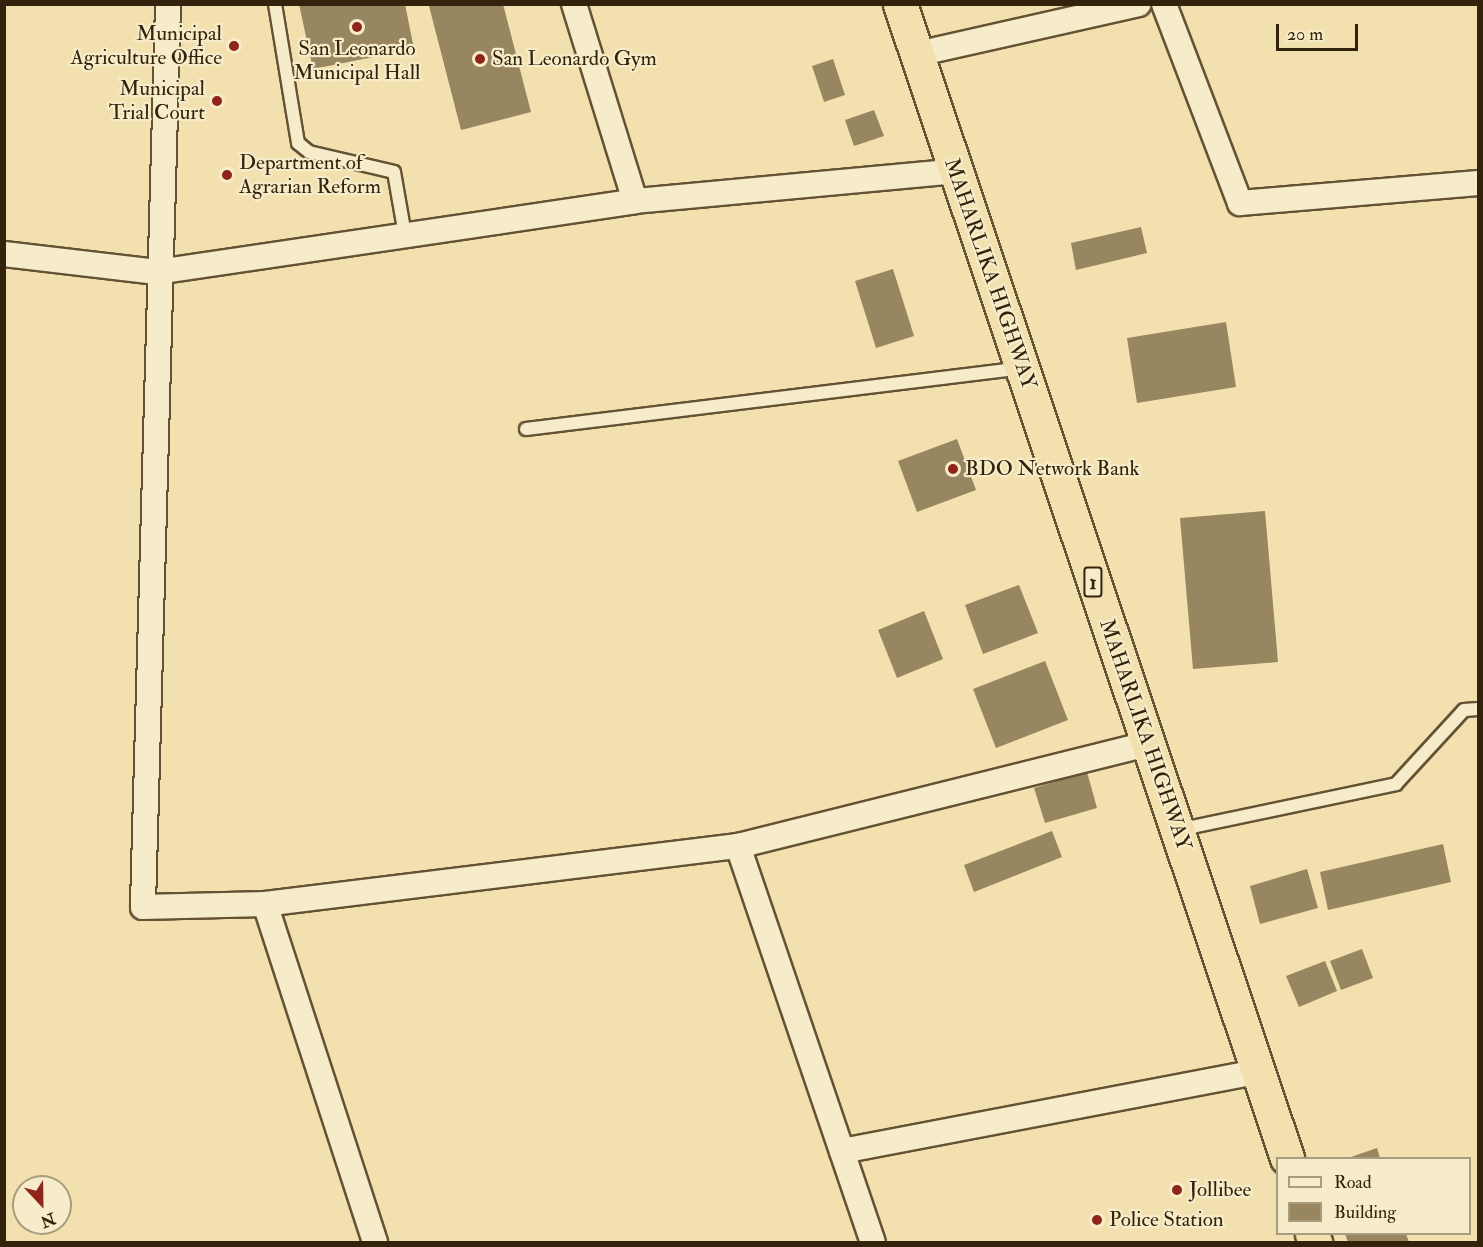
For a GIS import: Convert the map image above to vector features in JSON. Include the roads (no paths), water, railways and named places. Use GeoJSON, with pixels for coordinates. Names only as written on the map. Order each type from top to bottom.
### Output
{"type":"FeatureCollection","features":[{"type":"Feature","properties":{"kind":"highway","name":"MAHARLIKA HIGHWAY"},"geometry":{"type":"LineString","coordinates":[[900,4],[1287,1157]]}},
{"type":"Feature","properties":{"kind":"street"},"geometry":{"type":"LineString","coordinates":[[168,4],[157,272],[143,908],[265,904],[738,846],[1148,744]]}},
{"type":"Feature","properties":{"kind":"street"},"geometry":{"type":"LineString","coordinates":[[574,4],[635,201]]}},
{"type":"Feature","properties":{"kind":"street"},"geometry":{"type":"LineString","coordinates":[[916,54],[1138,4]]}},
{"type":"Feature","properties":{"kind":"street"},"geometry":{"type":"LineString","coordinates":[[1164,4],[1240,203],[1479,183]]}},
{"type":"Feature","properties":{"kind":"street"},"geometry":{"type":"LineString","coordinates":[[4,254],[157,272],[635,201],[956,171]]}},
{"type":"Feature","properties":{"kind":"street"},"geometry":{"type":"LineString","coordinates":[[738,846],[873,1242]]}},
{"type":"Feature","properties":{"kind":"street"},"geometry":{"type":"LineString","coordinates":[[265,904],[375,1242]]}},
{"type":"Feature","properties":{"kind":"street"},"geometry":{"type":"LineString","coordinates":[[842,1151],[1258,1072]]}},
{"type":"Feature","properties":{"kind":"lane"},"geometry":{"type":"LineString","coordinates":[[275,4],[298,143],[309,152],[394,172],[405,236]]}},
{"type":"Feature","properties":{"kind":"lane"},"geometry":{"type":"LineString","coordinates":[[526,429],[1022,368]]}},
{"type":"Feature","properties":{"kind":"lane"},"geometry":{"type":"LineString","coordinates":[[1177,831],[1396,784],[1464,710],[1479,709]]}},
{"type":"Feature","properties":{"kind":"place","name":"San Leonardo Municipal Hall"},"geometry":{"type":"Point","coordinates":[357,27]}},
{"type":"Feature","properties":{"kind":"place","name":"Municipal Agriculture Office"},"geometry":{"type":"Point","coordinates":[234,46]}},
{"type":"Feature","properties":{"kind":"place","name":"San Leonardo Gym"},"geometry":{"type":"Point","coordinates":[480,59]}},
{"type":"Feature","properties":{"kind":"place","name":"Municipal Trial Court"},"geometry":{"type":"Point","coordinates":[217,101]}},
{"type":"Feature","properties":{"kind":"place","name":"Department of Agrarian Reform"},"geometry":{"type":"Point","coordinates":[227,175]}},
{"type":"Feature","properties":{"kind":"place","name":"BDO Network Bank"},"geometry":{"type":"Point","coordinates":[953,469]}},
{"type":"Feature","properties":{"kind":"place","name":"Jollibee"},"geometry":{"type":"Point","coordinates":[1177,1190]}},
{"type":"Feature","properties":{"kind":"place","name":"Police Station"},"geometry":{"type":"Point","coordinates":[1097,1220]}}]}
